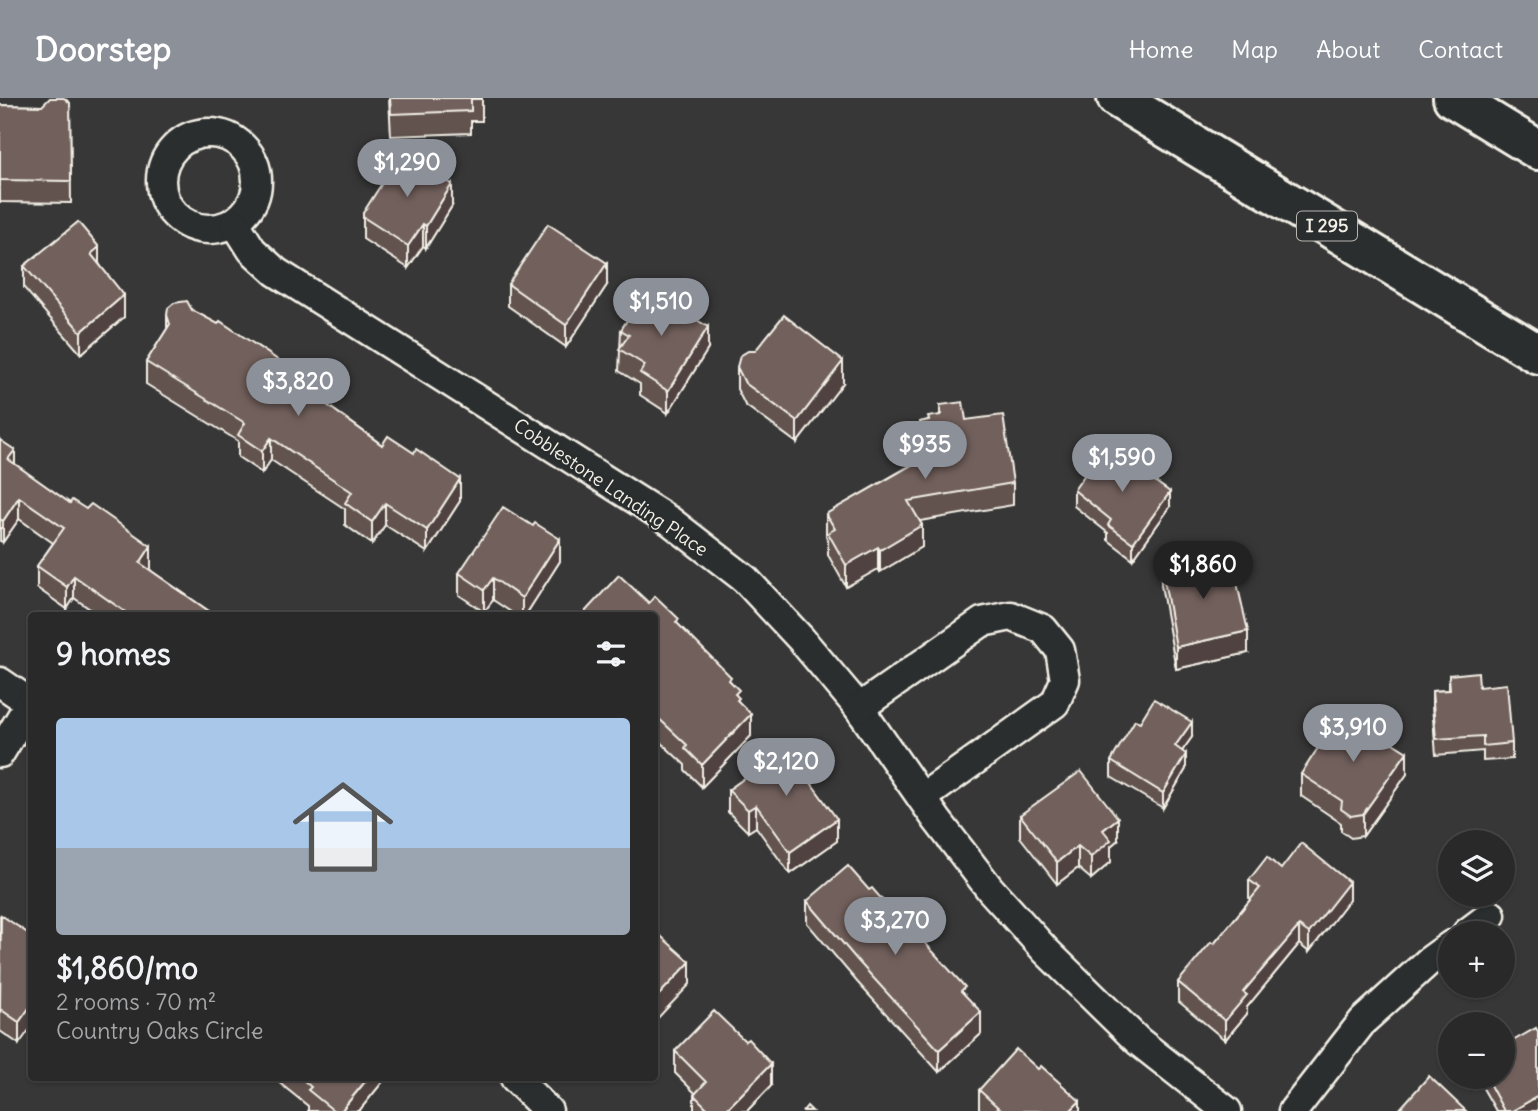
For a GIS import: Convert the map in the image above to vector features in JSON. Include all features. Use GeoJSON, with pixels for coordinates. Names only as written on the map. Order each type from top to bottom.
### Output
{"type":"FeatureCollection","features":[{"type":"Feature","properties":{"kind":"highway","name":"I 295"},"geometry":{"type":"LineString","coordinates":[[1116,98],[1538,354]]}},
{"type":"Feature","properties":{"kind":"highway"},"geometry":{"type":"LineString","coordinates":[[1453,98],[1538,150]]}},
{"type":"Feature","properties":{"kind":"street","name":"Cobblestone Landing Place"},"geometry":{"type":"LineString","coordinates":[[234,223],[252,250],[276,272],[670,522],[745,579],[801,639],[859,708],[990,889],[1046,951],[1138,1041],[1227,1111]]}},
{"type":"Feature","properties":{"kind":"street"},"geometry":{"type":"LineString","coordinates":[[859,708],[982,622],[1011,616],[1043,629],[1060,650],[1065,680],[1055,703],[922,798]]}},
{"type":"Feature","properties":{"kind":"street"},"geometry":{"type":"LineString","coordinates":[[0,682],[28,702]]}},
{"type":"Feature","properties":{"kind":"street"},"geometry":{"type":"LineString","coordinates":[[0,753],[28,709]]}},
{"type":"Feature","properties":{"kind":"street"},"geometry":{"type":"LineString","coordinates":[[1484,921],[1492,915]]}},
{"type":"Feature","properties":{"kind":"street"},"geometry":{"type":"LineString","coordinates":[[1293,1111],[1363,1021],[1438,954]]}},
{"type":"Feature","properties":{"kind":"street"},"geometry":{"type":"LineString","coordinates":[[518,1081],[548,1111]]}},
{"type":"Feature","properties":{"kind":"building"},"geometry":{"type":"Polygon","coordinates":[[[50,98],[64,98],[70,103],[71,181],[0,180],[0,105],[42,106],[50,98]]]}},
{"type":"Feature","properties":{"kind":"building"},"geometry":{"type":"Polygon","coordinates":[[[390,98],[482,99],[471,99],[471,111],[391,114],[390,98]]]}},
{"type":"Feature","properties":{"kind":"building"},"geometry":{"type":"Polygon","coordinates":[[[402,152],[452,184],[426,226],[423,224],[408,246],[363,217],[402,152]]]}},
{"type":"Feature","properties":{"kind":"building"},"geometry":{"type":"Polygon","coordinates":[[[78,222],[99,247],[91,254],[124,295],[81,332],[24,266],[78,222]]]}},
{"type":"Feature","properties":{"kind":"building"},"geometry":{"type":"Polygon","coordinates":[[[548,224],[607,263],[566,325],[508,284],[548,224]]]}},
{"type":"Feature","properties":{"kind":"building"},"geometry":{"type":"Polygon","coordinates":[[[647,288],[708,327],[668,391],[640,373],[645,365],[619,349],[629,335],[621,330],[647,288]]]}},
{"type":"Feature","properties":{"kind":"building"},"geometry":{"type":"Polygon","coordinates":[[[187,301],[192,310],[218,324],[220,321],[309,381],[304,388],[382,445],[388,436],[414,453],[416,449],[460,479],[427,530],[385,503],[372,522],[345,503],[352,492],[271,438],[262,451],[238,435],[245,423],[146,362],[170,324],[168,308],[174,303],[187,301]]]}},
{"type":"Feature","properties":{"kind":"building"},"geometry":{"type":"Polygon","coordinates":[[[784,315],[843,361],[797,421],[745,383],[737,367],[740,356],[748,351],[755,351],[784,315]]]}},
{"type":"Feature","properties":{"kind":"building"},"geometry":{"type":"Polygon","coordinates":[[[963,402],[966,420],[1003,415],[1013,483],[908,501],[922,525],[880,550],[878,547],[846,565],[828,533],[835,529],[826,514],[926,457],[920,422],[929,420],[928,417],[941,415],[940,405],[963,402]]]}},
{"type":"Feature","properties":{"kind":"building"},"geometry":{"type":"Polygon","coordinates":[[[0,440],[15,450],[8,459],[70,503],[72,500],[86,509],[91,504],[151,546],[140,563],[210,612],[125,612],[74,576],[67,587],[37,566],[64,528],[19,497],[3,521],[0,519],[0,440]]]}},
{"type":"Feature","properties":{"kind":"building"},"geometry":{"type":"Polygon","coordinates":[[[1105,446],[1170,492],[1133,543],[1108,525],[1111,520],[1074,490],[1105,446]]]}},
{"type":"Feature","properties":{"kind":"building"},"geometry":{"type":"Polygon","coordinates":[[[503,507],[560,539],[522,598],[493,578],[484,590],[459,573],[503,507]]]}},
{"type":"Feature","properties":{"kind":"building"},"geometry":{"type":"Polygon","coordinates":[[[1231,557],[1248,631],[1176,647],[1161,563],[1180,561],[1190,567],[1231,557]]]}},
{"type":"Feature","properties":{"kind":"building"},"geometry":{"type":"Polygon","coordinates":[[[619,575],[649,603],[655,596],[679,619],[676,622],[731,677],[729,680],[739,690],[735,694],[739,698],[737,700],[751,714],[702,765],[685,748],[687,745],[658,718],[658,612],[585,612],[619,575]]]}},
{"type":"Feature","properties":{"kind":"building"},"geometry":{"type":"Polygon","coordinates":[[[1478,672],[1479,687],[1507,684],[1512,743],[1483,746],[1483,736],[1436,739],[1432,691],[1450,690],[1449,675],[1478,672]]]}},
{"type":"Feature","properties":{"kind":"building"},"geometry":{"type":"Polygon","coordinates":[[[1154,699],[1192,722],[1175,746],[1186,754],[1163,793],[1111,761],[1135,720],[1140,722],[1154,699]]]}},
{"type":"Feature","properties":{"kind":"building"},"geometry":{"type":"Polygon","coordinates":[[[1342,711],[1407,752],[1363,814],[1351,816],[1341,809],[1342,801],[1301,774],[1342,711]]]}},
{"type":"Feature","properties":{"kind":"building"},"geometry":{"type":"Polygon","coordinates":[[[792,744],[812,771],[806,776],[837,819],[790,852],[756,805],[748,810],[728,790],[792,744]]]}},
{"type":"Feature","properties":{"kind":"building"},"geometry":{"type":"Polygon","coordinates":[[[1081,771],[1118,818],[1103,830],[1111,840],[1091,857],[1078,846],[1057,862],[1020,815],[1081,771]]]}},
{"type":"Feature","properties":{"kind":"building"},"geometry":{"type":"Polygon","coordinates":[[[1301,843],[1349,882],[1309,933],[1299,926],[1243,992],[1247,995],[1225,1021],[1178,982],[1211,942],[1214,944],[1260,888],[1249,880],[1267,857],[1281,869],[1301,843]]]}},
{"type":"Feature","properties":{"kind":"building"},"geometry":{"type":"Polygon","coordinates":[[[848,866],[869,890],[872,888],[885,903],[887,901],[965,987],[961,991],[981,1012],[939,1050],[807,901],[848,866]]]}},
{"type":"Feature","properties":{"kind":"building"},"geometry":{"type":"Polygon","coordinates":[[[1,915],[28,933],[28,1010],[19,1022],[0,1009],[1,915]]]}},
{"type":"Feature","properties":{"kind":"building"},"geometry":{"type":"Polygon","coordinates":[[[658,934],[690,962],[658,996],[658,934]]]}},
{"type":"Feature","properties":{"kind":"building"},"geometry":{"type":"Polygon","coordinates":[[[714,1011],[745,1041],[748,1039],[771,1064],[725,1111],[710,1111],[694,1095],[706,1082],[675,1051],[714,1011]]]}},
{"type":"Feature","properties":{"kind":"building"},"geometry":{"type":"Polygon","coordinates":[[[1536,1028],[1538,1032],[1538,1096],[1512,1111],[1504,1111],[1492,1089],[1515,1089],[1515,1040],[1536,1028]]]}},
{"type":"Feature","properties":{"kind":"building"},"geometry":{"type":"Polygon","coordinates":[[[1016,1049],[1038,1069],[1041,1066],[1080,1101],[1070,1111],[1002,1111],[979,1090],[1016,1049]]]}},
{"type":"Feature","properties":{"kind":"building"},"geometry":{"type":"Polygon","coordinates":[[[1429,1076],[1438,1085],[1438,1089],[1443,1089],[1466,1111],[1398,1111],[1429,1076]]]}},
{"type":"Feature","properties":{"kind":"building"},"geometry":{"type":"Polygon","coordinates":[[[304,1081],[366,1081],[341,1111],[334,1111],[308,1090],[311,1087],[304,1081]]]}}]}
